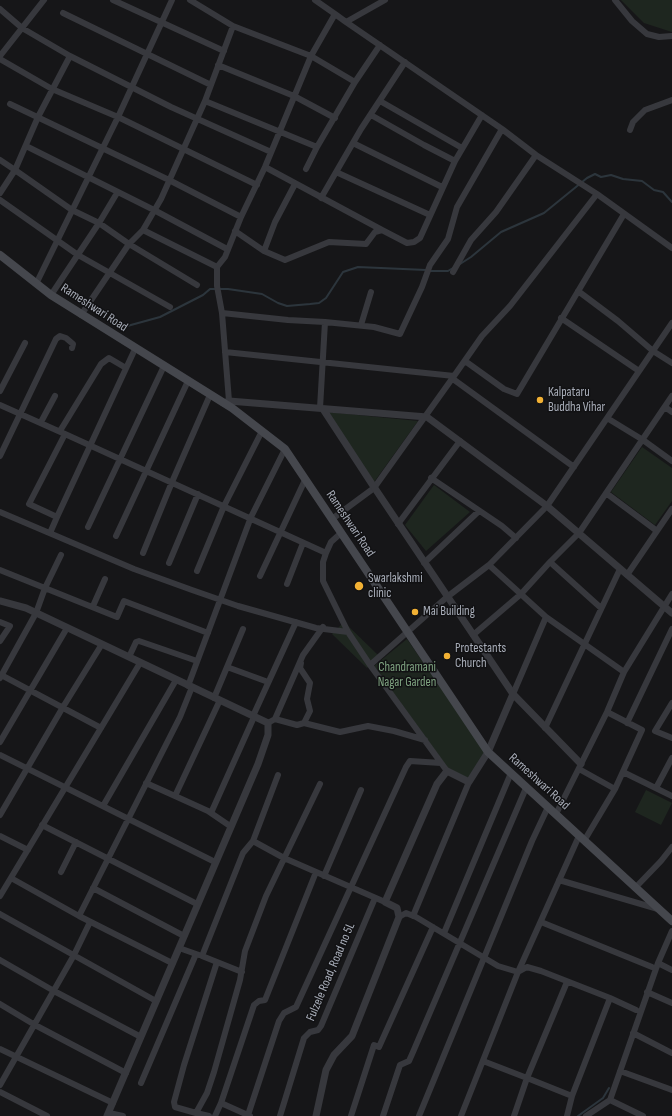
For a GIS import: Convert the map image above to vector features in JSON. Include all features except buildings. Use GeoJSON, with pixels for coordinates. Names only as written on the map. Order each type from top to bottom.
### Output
{"type":"FeatureCollection","features":[{"type":"Feature","properties":{"kind":"main road","name":"Rameshwari Road"},"geometry":{"type":"LineString","coordinates":[[0,255],[36,284],[81,315],[210,395],[226,402],[285,449],[488,752],[672,921]]}},
{"type":"Feature","properties":{"kind":"street"},"geometry":{"type":"LineString","coordinates":[[0,56],[44,0]]}},
{"type":"Feature","properties":{"kind":"street"},"geometry":{"type":"LineString","coordinates":[[113,0],[224,51]]}},
{"type":"Feature","properties":{"kind":"street"},"geometry":{"type":"LineString","coordinates":[[36,284],[118,117],[172,0]]}},
{"type":"Feature","properties":{"kind":"street"},"geometry":{"type":"LineString","coordinates":[[190,0],[199,2],[233,26],[311,56],[355,82]]}},
{"type":"Feature","properties":{"kind":"street"},"geometry":{"type":"LineString","coordinates":[[315,0],[502,129],[536,155],[597,194],[672,248]]}},
{"type":"Feature","properties":{"kind":"street"},"geometry":{"type":"LineString","coordinates":[[346,22],[385,0]]}},
{"type":"Feature","properties":{"kind":"street"},"geometry":{"type":"LineString","coordinates":[[615,0],[632,21],[647,34],[659,37],[672,36]]}},
{"type":"Feature","properties":{"kind":"street"},"geometry":{"type":"LineString","coordinates":[[0,9],[22,28],[70,56],[170,107],[271,152]]}},
{"type":"Feature","properties":{"kind":"street"},"geometry":{"type":"LineString","coordinates":[[63,13],[148,53],[211,85]]}},
{"type":"Feature","properties":{"kind":"street"},"geometry":{"type":"LineString","coordinates":[[335,14],[311,56],[257,185],[241,217],[224,257],[217,267],[225,352],[226,402],[427,417],[547,506],[663,607],[672,613]]}},
{"type":"Feature","properties":{"kind":"street"},"geometry":{"type":"LineString","coordinates":[[81,315],[129,244],[143,230],[154,210],[205,101],[233,26]]}},
{"type":"Feature","properties":{"kind":"street"},"geometry":{"type":"LineString","coordinates":[[306,169],[317,147],[355,82],[380,45]]}},
{"type":"Feature","properties":{"kind":"street"},"geometry":{"type":"LineString","coordinates":[[0,193],[15,170],[38,117],[70,56]]}},
{"type":"Feature","properties":{"kind":"street"},"geometry":{"type":"LineString","coordinates":[[0,59],[52,89],[118,117],[257,185]]}},
{"type":"Feature","properties":{"kind":"street"},"geometry":{"type":"LineString","coordinates":[[321,198],[353,142],[405,62]]}},
{"type":"Feature","properties":{"kind":"street"},"geometry":{"type":"LineString","coordinates":[[218,65],[294,96],[335,118]]}},
{"type":"Feature","properties":{"kind":"street"},"geometry":{"type":"LineString","coordinates":[[630,130],[633,122],[645,110],[672,100]]}},
{"type":"Feature","properties":{"kind":"street"},"geometry":{"type":"LineString","coordinates":[[205,101],[317,147]]}},
{"type":"Feature","properties":{"kind":"street"},"geometry":{"type":"LineString","coordinates":[[380,101],[462,148]]}},
{"type":"Feature","properties":{"kind":"street"},"geometry":{"type":"LineString","coordinates":[[10,104],[169,180],[241,217]]}},
{"type":"Feature","properties":{"kind":"street"},"geometry":{"type":"LineString","coordinates":[[371,115],[424,145],[455,160]]}},
{"type":"Feature","properties":{"kind":"street"},"geometry":{"type":"LineString","coordinates":[[265,167],[407,243],[414,242],[420,238],[455,160],[482,115]]}},
{"type":"Feature","properties":{"kind":"street"},"geometry":{"type":"LineString","coordinates":[[222,313],[288,320],[361,325],[400,334],[422,287],[428,270],[448,239],[458,206],[502,129]]}},
{"type":"Feature","properties":{"kind":"street"},"geometry":{"type":"LineString","coordinates":[[353,142],[442,187]]}},
{"type":"Feature","properties":{"kind":"street"},"geometry":{"type":"LineString","coordinates":[[26,146],[117,193],[154,210],[227,249]]}},
{"type":"Feature","properties":{"kind":"street"},"geometry":{"type":"LineString","coordinates":[[455,270],[471,240],[496,212],[536,155]]}},
{"type":"Feature","properties":{"kind":"street"},"geometry":{"type":"LineString","coordinates":[[0,160],[72,210],[99,223],[129,244],[197,284]]}},
{"type":"Feature","properties":{"kind":"street"},"geometry":{"type":"LineString","coordinates":[[336,172],[430,215]]}},
{"type":"Feature","properties":{"kind":"street"},"geometry":{"type":"LineString","coordinates":[[264,251],[276,222],[295,184]]}},
{"type":"Feature","properties":{"kind":"street"},"geometry":{"type":"LineString","coordinates":[[51,295],[117,193]]}},
{"type":"Feature","properties":{"kind":"street"},"geometry":{"type":"LineString","coordinates":[[332,519],[374,488],[427,417],[482,336],[510,306],[597,194]]}},
{"type":"Feature","properties":{"kind":"street"},"geometry":{"type":"LineString","coordinates":[[0,200],[57,242],[110,274],[170,307]]}},
{"type":"Feature","properties":{"kind":"street"},"geometry":{"type":"LineString","coordinates":[[465,361],[504,389],[516,394],[624,214]]}},
{"type":"Feature","properties":{"kind":"street"},"geometry":{"type":"LineString","coordinates":[[143,230],[217,267]]}},
{"type":"Feature","properties":{"kind":"street"},"geometry":{"type":"LineString","coordinates":[[235,231],[264,251],[285,260],[329,242],[366,244],[375,232],[382,230]]}},
{"type":"Feature","properties":{"kind":"street"},"geometry":{"type":"LineString","coordinates":[[578,291],[618,321],[653,351],[672,364]]}},
{"type":"Feature","properties":{"kind":"street"},"geometry":{"type":"LineString","coordinates":[[361,325],[371,292]]}},
{"type":"Feature","properties":{"kind":"street"},"geometry":{"type":"LineString","coordinates":[[561,318],[639,371]]}},
{"type":"Feature","properties":{"kind":"street"},"geometry":{"type":"LineString","coordinates":[[325,322],[322,361],[322,409],[513,694],[580,766],[615,789]]}},
{"type":"Feature","properties":{"kind":"street"},"geometry":{"type":"LineString","coordinates":[[370,665],[447,597],[489,565],[547,506],[672,323]]}},
{"type":"Feature","properties":{"kind":"street"},"geometry":{"type":"LineString","coordinates":[[0,456],[56,339],[60,336],[66,338],[73,344],[72,348]]}},
{"type":"Feature","properties":{"kind":"street"},"geometry":{"type":"LineString","coordinates":[[0,391],[25,343]]}},
{"type":"Feature","properties":{"kind":"street"},"geometry":{"type":"LineString","coordinates":[[50,533],[135,349]]}},
{"type":"Feature","properties":{"kind":"street"},"geometry":{"type":"LineString","coordinates":[[225,352],[322,361],[454,378],[574,467]]}},
{"type":"Feature","properties":{"kind":"street"},"geometry":{"type":"LineString","coordinates":[[57,517],[29,504],[62,432],[101,364],[109,358],[126,368]]}},
{"type":"Feature","properties":{"kind":"street"},"geometry":{"type":"LineString","coordinates":[[88,527],[164,366]]}},
{"type":"Feature","properties":{"kind":"street"},"geometry":{"type":"LineString","coordinates":[[116,536],[188,381]]}},
{"type":"Feature","properties":{"kind":"street"},"geometry":{"type":"LineString","coordinates":[[143,553],[210,395]]}},
{"type":"Feature","properties":{"kind":"street"},"geometry":{"type":"LineString","coordinates":[[41,422],[55,396]]}},
{"type":"Feature","properties":{"kind":"street"},"geometry":{"type":"LineString","coordinates":[[473,635],[521,594],[579,533],[672,396]]}},
{"type":"Feature","properties":{"kind":"street"},"geometry":{"type":"LineString","coordinates":[[0,405],[41,422],[326,553]]}},
{"type":"Feature","properties":{"kind":"street"},"geometry":{"type":"LineString","coordinates":[[665,407],[672,412]]}},
{"type":"Feature","properties":{"kind":"street"},"geometry":{"type":"LineString","coordinates":[[607,418],[672,461]]}},
{"type":"Feature","properties":{"kind":"street"},"geometry":{"type":"LineString","coordinates":[[197,572],[224,506],[262,431]]}},
{"type":"Feature","properties":{"kind":"street"},"geometry":{"type":"LineString","coordinates":[[398,524],[431,478],[460,442]]}},
{"type":"Feature","properties":{"kind":"street"},"geometry":{"type":"LineString","coordinates":[[79,916],[180,717],[197,661],[251,519],[285,449]]}},
{"type":"Feature","properties":{"kind":"street"},"geometry":{"type":"LineString","coordinates":[[431,478],[479,510],[516,538]]}},
{"type":"Feature","properties":{"kind":"street"},"geometry":{"type":"LineString","coordinates":[[260,576],[279,532],[305,480]]}},
{"type":"Feature","properties":{"kind":"street"},"geometry":{"type":"LineString","coordinates":[[606,493],[657,531]]}},
{"type":"Feature","properties":{"kind":"street"},"geometry":{"type":"LineString","coordinates":[[169,563],[198,494]]}},
{"type":"Feature","properties":{"kind":"street"},"geometry":{"type":"LineString","coordinates":[[424,562],[479,510]]}},
{"type":"Feature","properties":{"kind":"street"},"geometry":{"type":"LineString","coordinates":[[626,575],[672,510]]}},
{"type":"Feature","properties":{"kind":"street"},"geometry":{"type":"LineString","coordinates":[[0,512],[134,569],[220,600],[316,628],[348,632]]}},
{"type":"Feature","properties":{"kind":"street"},"geometry":{"type":"LineString","coordinates":[[341,533],[331,542],[326,553],[323,562],[323,581],[348,632],[370,665],[447,771],[469,782]]}},
{"type":"Feature","properties":{"kind":"street"},"geometry":{"type":"LineString","coordinates":[[287,584],[303,543]]}},
{"type":"Feature","properties":{"kind":"street"},"geometry":{"type":"LineString","coordinates":[[61,556],[45,588],[36,613],[1,676],[31,690],[101,728]]}},
{"type":"Feature","properties":{"kind":"street"},"geometry":{"type":"LineString","coordinates":[[550,562],[601,608]]}},
{"type":"Feature","properties":{"kind":"street"},"geometry":{"type":"LineString","coordinates":[[489,565],[546,617],[624,672]]}},
{"type":"Feature","properties":{"kind":"street"},"geometry":{"type":"LineString","coordinates":[[545,728],[620,569]]}},
{"type":"Feature","properties":{"kind":"street"},"geometry":{"type":"LineString","coordinates":[[0,570],[93,606],[117,617],[124,601],[208,633]]}},
{"type":"Feature","properties":{"kind":"street"},"geometry":{"type":"LineString","coordinates":[[93,606],[105,579]]}},
{"type":"Feature","properties":{"kind":"street"},"geometry":{"type":"LineString","coordinates":[[556,814],[607,712],[624,672],[672,594]]}},
{"type":"Feature","properties":{"kind":"street"},"geometry":{"type":"LineString","coordinates":[[0,601],[36,613],[254,716],[272,721],[297,725],[304,723],[340,732],[368,726],[394,731],[425,740]]}},
{"type":"Feature","properties":{"kind":"street"},"geometry":{"type":"LineString","coordinates":[[413,916],[469,782],[488,752],[546,617]]}},
{"type":"Feature","properties":{"kind":"street"},"geometry":{"type":"LineString","coordinates":[[0,622],[10,626],[0,641]]}},
{"type":"Feature","properties":{"kind":"street"},"geometry":{"type":"LineString","coordinates":[[210,813],[296,622]]}},
{"type":"Feature","properties":{"kind":"street"},"geometry":{"type":"LineString","coordinates":[[0,742],[67,628]]}},
{"type":"Feature","properties":{"kind":"street"},"geometry":{"type":"LineString","coordinates":[[123,1116],[108,1114],[230,826],[258,764],[272,721],[303,655],[323,628]]}},
{"type":"Feature","properties":{"kind":"street"},"geometry":{"type":"LineString","coordinates":[[175,796],[217,699],[227,667],[243,629]]}},
{"type":"Feature","properties":{"kind":"street"},"geometry":{"type":"LineString","coordinates":[[627,723],[672,629]]}},
{"type":"Feature","properties":{"kind":"street"},"geometry":{"type":"LineString","coordinates":[[129,657],[136,642],[139,641],[197,661]]}},
{"type":"Feature","properties":{"kind":"street"},"geometry":{"type":"LineString","coordinates":[[0,815],[63,707],[102,644]]}},
{"type":"Feature","properties":{"kind":"street"},"geometry":{"type":"LineString","coordinates":[[301,660],[300,668],[310,683],[307,699],[310,711],[304,723]]}},
{"type":"Feature","properties":{"kind":"street"},"geometry":{"type":"LineString","coordinates":[[0,896],[140,663]]}},
{"type":"Feature","properties":{"kind":"street"},"geometry":{"type":"LineString","coordinates":[[227,667],[268,682]]}},
{"type":"Feature","properties":{"kind":"street"},"geometry":{"type":"LineString","coordinates":[[103,806],[176,680]]}},
{"type":"Feature","properties":{"kind":"street"},"geometry":{"type":"LineString","coordinates":[[671,705],[655,731],[672,738]]}},
{"type":"Feature","properties":{"kind":"street"},"geometry":{"type":"LineString","coordinates":[[461,1116],[518,972],[559,880],[582,838],[615,789],[642,730],[607,712]]}},
{"type":"Feature","properties":{"kind":"street"},"geometry":{"type":"LineString","coordinates":[[0,755],[215,862]]}},
{"type":"Feature","properties":{"kind":"street"},"geometry":{"type":"LineString","coordinates":[[656,788],[672,758]]}},
{"type":"Feature","properties":{"kind":"street"},"geometry":{"type":"LineString","coordinates":[[221,1103],[250,1116],[279,1021],[284,1013],[296,1006],[350,887],[410,761],[441,763]]}},
{"type":"Feature","properties":{"kind":"street"},"geometry":{"type":"LineString","coordinates":[[385,902],[437,784],[447,771]]}},
{"type":"Feature","properties":{"kind":"street"},"geometry":{"type":"LineString","coordinates":[[623,772],[672,796]]}},
{"type":"Feature","properties":{"kind":"street"},"geometry":{"type":"LineString","coordinates":[[444,933],[511,773]]}},
{"type":"Feature","properties":{"kind":"street"},"geometry":{"type":"LineString","coordinates":[[141,1083],[243,853],[253,841],[278,775]]}},
{"type":"Feature","properties":{"kind":"street"},"geometry":{"type":"LineString","coordinates":[[146,784],[210,813],[230,826]]}},
{"type":"Feature","properties":{"kind":"street"},"geometry":{"type":"LineString","coordinates":[[196,1113],[207,1093],[214,1072],[242,972],[245,951],[266,896],[320,784]]}},
{"type":"Feature","properties":{"kind":"street"},"geometry":{"type":"LineString","coordinates":[[383,1116],[400,1065],[409,1061],[526,788]]}},
{"type":"Feature","properties":{"kind":"street"},"geometry":{"type":"LineString","coordinates":[[324,876],[360,790]]}},
{"type":"Feature","properties":{"kind":"street"},"geometry":{"type":"LineString","coordinates":[[419,1116],[532,840],[548,808]]}},
{"type":"Feature","properties":{"kind":"street"},"geometry":{"type":"LineString","coordinates":[[42,825],[197,904]]}},
{"type":"Feature","properties":{"kind":"street"},"geometry":{"type":"LineString","coordinates":[[0,836],[28,850]]}},
{"type":"Feature","properties":{"kind":"street"},"geometry":{"type":"LineString","coordinates":[[253,841],[284,858],[397,908],[399,917],[352,1036],[334,1055],[326,1070],[316,1116]]}},
{"type":"Feature","properties":{"kind":"street"},"geometry":{"type":"LineString","coordinates":[[62,872],[76,842]]}},
{"type":"Feature","properties":{"kind":"street"},"geometry":{"type":"LineString","coordinates":[[635,888],[661,861],[672,847]]}},
{"type":"Feature","properties":{"kind":"street"},"geometry":{"type":"LineString","coordinates":[[215,1116],[221,1103],[254,1005],[259,1001],[265,1000],[316,872]]}},
{"type":"Feature","properties":{"kind":"street"},"geometry":{"type":"LineString","coordinates":[[10,878],[90,922],[172,963]]}},
{"type":"Feature","properties":{"kind":"street"},"geometry":{"type":"LineString","coordinates":[[559,880],[658,909]]}},
{"type":"Feature","properties":{"kind":"street"},"geometry":{"type":"LineString","coordinates":[[93,888],[184,936]]}},
{"type":"Feature","properties":{"kind":"street","name":"Fulzele Road, Road no 5L"},"geometry":{"type":"LineString","coordinates":[[280,1116],[304,1038],[310,1032],[318,1030],[321,1026],[375,898]]}},
{"type":"Feature","properties":{"kind":"street"},"geometry":{"type":"LineString","coordinates":[[399,917],[406,913],[413,916],[498,966],[518,972],[527,967],[610,998],[636,1010]]}},
{"type":"Feature","properties":{"kind":"street"},"geometry":{"type":"LineString","coordinates":[[0,914],[156,1001]]}},
{"type":"Feature","properties":{"kind":"street"},"geometry":{"type":"LineString","coordinates":[[0,1085],[74,955],[90,922]]}},
{"type":"Feature","properties":{"kind":"street"},"geometry":{"type":"LineString","coordinates":[[541,922],[672,970]]}},
{"type":"Feature","properties":{"kind":"street"},"geometry":{"type":"LineString","coordinates":[[351,1116],[374,1045],[379,1047],[433,927]]}},
{"type":"Feature","properties":{"kind":"street"},"geometry":{"type":"LineString","coordinates":[[586,1116],[610,1100],[648,992],[655,965],[672,931]]}},
{"type":"Feature","properties":{"kind":"street"},"geometry":{"type":"LineString","coordinates":[[178,948],[242,972]]}},
{"type":"Feature","properties":{"kind":"street"},"geometry":{"type":"LineString","coordinates":[[0,960],[54,991],[141,1037]]}},
{"type":"Feature","properties":{"kind":"street"},"geometry":{"type":"LineString","coordinates":[[209,1116],[174,1106],[174,1102],[184,1065],[217,962]]}},
{"type":"Feature","properties":{"kind":"street"},"geometry":{"type":"LineString","coordinates":[[514,1116],[527,1078],[567,982]]}},
{"type":"Feature","properties":{"kind":"street"},"geometry":{"type":"LineString","coordinates":[[648,992],[672,1002]]}},
{"type":"Feature","properties":{"kind":"street"},"geometry":{"type":"LineString","coordinates":[[567,1116],[572,1096],[610,998]]}},
{"type":"Feature","properties":{"kind":"street"},"geometry":{"type":"LineString","coordinates":[[0,1004],[35,1025],[126,1073]]}},
{"type":"Feature","properties":{"kind":"street"},"geometry":{"type":"LineString","coordinates":[[633,1033],[672,1053]]}},
{"type":"Feature","properties":{"kind":"street"},"geometry":{"type":"LineString","coordinates":[[0,1049],[113,1104]]}},
{"type":"Feature","properties":{"kind":"street"},"geometry":{"type":"LineString","coordinates":[[483,1061],[572,1096]]}},
{"type":"Feature","properties":{"kind":"street"},"geometry":{"type":"LineString","coordinates":[[620,1071],[672,1090]]}},
{"type":"Feature","properties":{"kind":"street"},"geometry":{"type":"LineString","coordinates":[[0,1092],[47,1116]]}},
{"type":"Feature","properties":{"kind":"street"},"geometry":{"type":"LineString","coordinates":[[610,1100],[643,1116]]}},
{"type":"Feature","properties":{"kind":"green space"},"geometry":{"type":"Polygon","coordinates":[[[621,0],[672,0],[672,32],[644,23],[621,0]]]}},
{"type":"Feature","properties":{"kind":"green space"},"geometry":{"type":"Polygon","coordinates":[[[327,412],[418,421],[374,482],[327,412]]]}},
{"type":"Feature","properties":{"kind":"green space"},"geometry":{"type":"Polygon","coordinates":[[[642,447],[672,468],[672,501],[655,525],[611,492],[642,447]]]}},
{"type":"Feature","properties":{"kind":"green space"},"geometry":{"type":"Polygon","coordinates":[[[434,485],[470,512],[426,551],[405,525],[434,485]]]}},
{"type":"Feature","properties":{"kind":"green space"},"geometry":{"type":"Polygon","coordinates":[[[344,622],[379,656],[367,668],[332,634],[344,622]]]}},
{"type":"Feature","properties":{"kind":"green space","name":"Chandramani Nagar Garden"},"geometry":{"type":"Polygon","coordinates":[[[407,639],[485,752],[467,779],[448,768],[374,666],[407,639]]]}},
{"type":"Feature","properties":{"kind":"green space"},"geometry":{"type":"Polygon","coordinates":[[[646,790],[672,803],[661,825],[635,812],[646,790]]]}},
{"type":"Feature","properties":{"kind":"waterway"},"geometry":{"type":"LineString","coordinates":[[460,264],[471,257],[501,232],[544,213],[587,178],[595,174],[601,177],[611,175],[623,179],[642,181],[654,190],[663,192],[672,202]]}},
{"type":"Feature","properties":{"kind":"waterway"},"geometry":{"type":"LineString","coordinates":[[120,328],[160,317],[203,295],[210,289],[228,289],[262,294],[287,306],[310,304],[319,303],[326,298],[343,272],[358,267],[426,270]]}},
{"type":"Feature","properties":{"kind":"waterway"},"geometry":{"type":"LineString","coordinates":[[430,271],[448,271],[453,268]]}},
{"type":"Feature","properties":{"kind":"waterway"},"geometry":{"type":"LineString","coordinates":[[578,1116],[603,1098],[609,1088]]}},
{"type":"Feature","properties":{"kind":"place","name":"Kalpataru Buddha Vihar"},"geometry":{"type":"Point","coordinates":[540,400]}},
{"type":"Feature","properties":{"kind":"place","name":"Swarlakshmi clinic"},"geometry":{"type":"Point","coordinates":[359,586]}},
{"type":"Feature","properties":{"kind":"place","name":"Mai Building"},"geometry":{"type":"Point","coordinates":[415,612]}},
{"type":"Feature","properties":{"kind":"place","name":"Protestants Church"},"geometry":{"type":"Point","coordinates":[447,656]}}]}
